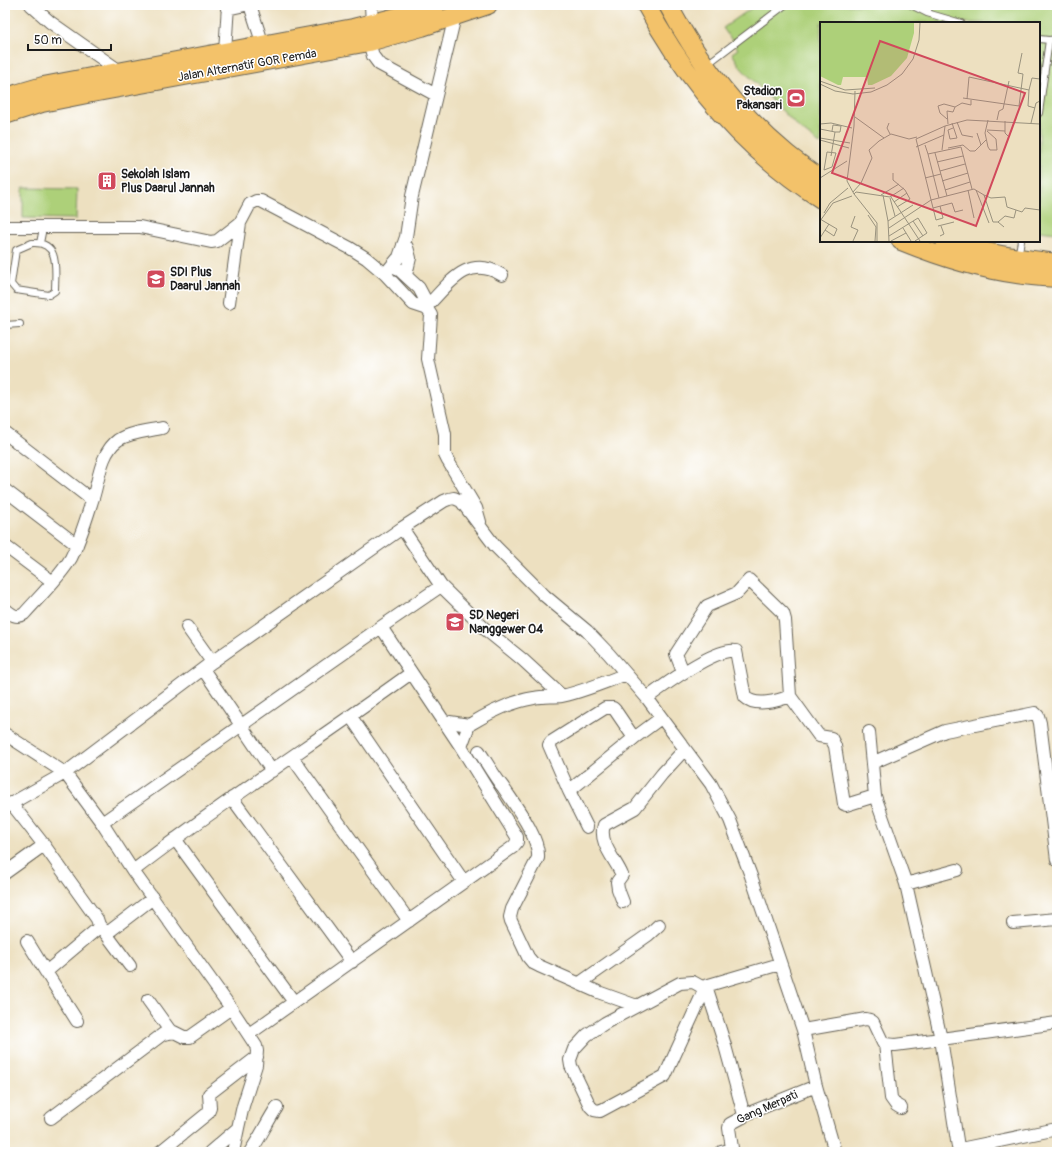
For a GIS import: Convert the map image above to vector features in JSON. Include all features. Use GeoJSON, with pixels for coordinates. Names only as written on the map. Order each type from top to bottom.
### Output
{"type":"FeatureCollection","features":[{"type":"Feature","properties":{"kind":"main road","name":"Jalan Alternatif GOR Pemda"},"geometry":{"type":"LineString","coordinates":[[5,98],[19,92],[43,86],[372,24],[436,5]]}},
{"type":"Feature","properties":{"kind":"main road","name":"Jalan Alternatif GOR Pemda"},"geometry":{"type":"LineString","coordinates":[[5,115],[42,103],[85,94],[369,42],[488,5]]}},
{"type":"Feature","properties":{"kind":"main road"},"geometry":{"type":"LineString","coordinates":[[646,5],[658,28],[679,60],[696,84],[732,127],[767,159],[803,188],[820,198]]}},
{"type":"Feature","properties":{"kind":"main road"},"geometry":{"type":"LineString","coordinates":[[668,5],[681,29],[705,66],[749,119],[787,154],[820,179]]}},
{"type":"Feature","properties":{"kind":"main road"},"geometry":{"type":"LineString","coordinates":[[903,242],[927,252],[972,265],[1017,267],[1057,263]]}},
{"type":"Feature","properties":{"kind":"main road"},"geometry":{"type":"LineString","coordinates":[[949,242],[1017,267],[1057,278]]}},
{"type":"Feature","properties":{"kind":"street"},"geometry":{"type":"LineString","coordinates":[[31,5],[50,22],[121,72]]}},
{"type":"Feature","properties":{"kind":"street"},"geometry":{"type":"LineString","coordinates":[[225,52],[228,7],[245,5]]}},
{"type":"Feature","properties":{"kind":"street"},"geometry":{"type":"LineString","coordinates":[[250,5],[263,45]]}},
{"type":"Feature","properties":{"kind":"street"},"geometry":{"type":"LineString","coordinates":[[371,5],[372,24]]}},
{"type":"Feature","properties":{"kind":"street"},"geometry":{"type":"LineString","coordinates":[[385,274],[394,265],[404,245],[412,196],[455,16]]}},
{"type":"Feature","properties":{"kind":"street"},"geometry":{"type":"LineString","coordinates":[[369,42],[373,56],[379,64],[436,95]]}},
{"type":"Feature","properties":{"kind":"street"},"geometry":{"type":"LineString","coordinates":[[229,303],[240,224],[250,204],[256,201],[261,201],[366,258],[385,274],[413,304],[428,310]]}},
{"type":"Feature","properties":{"kind":"street"},"geometry":{"type":"LineString","coordinates":[[5,227],[140,227],[211,242],[217,241],[240,224]]}},
{"type":"Feature","properties":{"kind":"street"},"geometry":{"type":"LineString","coordinates":[[404,245],[407,247],[410,258],[406,275]]}},
{"type":"Feature","properties":{"kind":"street"},"geometry":{"type":"LineString","coordinates":[[394,265],[419,288],[428,310],[428,359],[445,434],[445,455],[476,508],[480,520],[480,528]]}},
{"type":"Feature","properties":{"kind":"street"},"geometry":{"type":"LineString","coordinates":[[428,310],[457,276],[466,270],[480,267],[495,271],[502,275]]}},
{"type":"Feature","properties":{"kind":"street"},"geometry":{"type":"LineString","coordinates":[[5,609],[16,617],[20,617],[24,614],[53,582],[70,560],[77,545],[103,463],[114,444],[118,440],[131,434],[162,428]]}},
{"type":"Feature","properties":{"kind":"street"},"geometry":{"type":"LineString","coordinates":[[5,433],[92,500]]}},
{"type":"Feature","properties":{"kind":"street"},"geometry":{"type":"LineString","coordinates":[[5,490],[77,545]]}},
{"type":"Feature","properties":{"kind":"street"},"geometry":{"type":"LineString","coordinates":[[130,966],[44,845],[8,805],[64,773],[207,665],[402,528],[444,501],[454,498],[464,505],[495,546],[545,596],[587,631],[626,674],[647,698],[684,750],[711,784],[730,820],[751,876],[803,1030],[816,1086],[835,1152]]}},
{"type":"Feature","properties":{"kind":"street"},"geometry":{"type":"LineString","coordinates":[[402,528],[441,586],[485,629],[524,660],[562,696]]}},
{"type":"Feature","properties":{"kind":"street"},"geometry":{"type":"LineString","coordinates":[[5,546],[53,582]]}},
{"type":"Feature","properties":{"kind":"street"},"geometry":{"type":"LineString","coordinates":[[682,672],[676,654],[707,606],[737,593],[749,580],[783,613],[785,620],[790,696],[819,736],[831,738],[836,746],[844,804],[846,803],[846,805],[875,796]]}},
{"type":"Feature","properties":{"kind":"street"},"geometry":{"type":"LineString","coordinates":[[102,823],[441,586]]}},
{"type":"Feature","properties":{"kind":"street"},"geometry":{"type":"LineString","coordinates":[[187,627],[242,726],[272,771]]}},
{"type":"Feature","properties":{"kind":"street"},"geometry":{"type":"LineString","coordinates":[[248,1034],[352,962],[516,844],[517,839],[461,747],[381,627]]}},
{"type":"Feature","properties":{"kind":"street"},"geometry":{"type":"LineString","coordinates":[[647,698],[682,672],[714,656],[728,651],[736,651],[746,697],[748,700],[753,702],[778,701],[790,696]]}},
{"type":"Feature","properties":{"kind":"street"},"geometry":{"type":"LineString","coordinates":[[133,871],[175,838],[351,717],[411,673]]}},
{"type":"Feature","properties":{"kind":"street"},"geometry":{"type":"LineString","coordinates":[[443,721],[469,725],[523,700],[535,697],[562,696],[590,688],[626,674]]}},
{"type":"Feature","properties":{"kind":"street"},"geometry":{"type":"LineString","coordinates":[[587,827],[549,745],[551,742],[606,708],[613,708],[615,710],[634,738]]}},
{"type":"Feature","properties":{"kind":"street"},"geometry":{"type":"LineString","coordinates":[[872,763],[945,731],[1035,713],[1038,716],[1040,723],[1057,860]]}},
{"type":"Feature","properties":{"kind":"street"},"geometry":{"type":"LineString","coordinates":[[351,717],[464,882]]}},
{"type":"Feature","properties":{"kind":"street"},"geometry":{"type":"LineString","coordinates":[[569,791],[661,718]]}},
{"type":"Feature","properties":{"kind":"street"},"geometry":{"type":"LineString","coordinates":[[461,747],[469,725]]}},
{"type":"Feature","properties":{"kind":"street"},"geometry":{"type":"LineString","coordinates":[[869,732],[875,796],[906,884],[941,1039],[958,1147],[965,1148],[1057,1129]]}},
{"type":"Feature","properties":{"kind":"street"},"geometry":{"type":"LineString","coordinates":[[5,734],[64,773],[102,823],[133,871],[231,1008],[256,1046],[256,1065],[243,1106],[234,1152]]}},
{"type":"Feature","properties":{"kind":"street"},"geometry":{"type":"LineString","coordinates":[[623,902],[617,882],[622,875],[609,852],[602,834],[604,825],[635,808],[662,774],[684,750]]}},
{"type":"Feature","properties":{"kind":"street"},"geometry":{"type":"LineString","coordinates":[[479,751],[522,816],[538,851],[538,858],[512,909],[510,917],[530,960],[539,966],[598,992],[637,1006]]}},
{"type":"Feature","properties":{"kind":"street"},"geometry":{"type":"LineString","coordinates":[[292,757],[409,921]]}},
{"type":"Feature","properties":{"kind":"street"},"geometry":{"type":"LineString","coordinates":[[232,798],[352,962]]}},
{"type":"Feature","properties":{"kind":"street"},"geometry":{"type":"LineString","coordinates":[[175,838],[294,1002]]}},
{"type":"Feature","properties":{"kind":"street"},"geometry":{"type":"LineString","coordinates":[[5,873],[44,845]]}},
{"type":"Feature","properties":{"kind":"street"},"geometry":{"type":"LineString","coordinates":[[906,884],[957,870]]}},
{"type":"Feature","properties":{"kind":"street"},"geometry":{"type":"LineString","coordinates":[[46,972],[97,929],[103,929],[153,898]]}},
{"type":"Feature","properties":{"kind":"street"},"geometry":{"type":"LineString","coordinates":[[1013,923],[1057,919]]}},
{"type":"Feature","properties":{"kind":"street"},"geometry":{"type":"LineString","coordinates":[[580,983],[648,935],[659,925]]}},
{"type":"Feature","properties":{"kind":"street"},"geometry":{"type":"LineString","coordinates":[[27,941],[77,1021]]}},
{"type":"Feature","properties":{"kind":"street"},"geometry":{"type":"LineString","coordinates":[[704,987],[703,993],[665,1076],[600,1111],[594,1110],[590,1106],[571,1066],[570,1060],[574,1049],[587,1035],[605,1023],[680,983],[693,982],[704,987],[780,964]]}},
{"type":"Feature","properties":{"kind":"street"},"geometry":{"type":"LineString","coordinates":[[704,987],[724,1042],[744,1115]]}},
{"type":"Feature","properties":{"kind":"street"},"geometry":{"type":"LineString","coordinates":[[148,1000],[171,1032]]}},
{"type":"Feature","properties":{"kind":"street"},"geometry":{"type":"LineString","coordinates":[[50,1118],[163,1034],[174,1032],[184,1037],[190,1037],[231,1008]]}},
{"type":"Feature","properties":{"kind":"street"},"geometry":{"type":"LineString","coordinates":[[803,1030],[866,1019],[873,1022],[881,1040],[885,1044],[891,1098],[896,1105],[901,1108]]}},
{"type":"Feature","properties":{"kind":"street"},"geometry":{"type":"LineString","coordinates":[[885,1044],[941,1039],[1057,1022]]}},
{"type":"Feature","properties":{"kind":"street"},"geometry":{"type":"LineString","coordinates":[[160,1152],[208,1113],[210,1108],[209,1094],[257,1057]]}},
{"type":"Feature","properties":{"kind":"street","name":"Gang Merpati"},"geometry":{"type":"LineString","coordinates":[[721,1152],[732,1148],[729,1125],[744,1117],[744,1115],[816,1086]]}},
{"type":"Feature","properties":{"kind":"street"},"geometry":{"type":"LineString","coordinates":[[250,1152],[258,1142],[266,1123],[277,1107]]}},
{"type":"Feature","properties":{"kind":"street"},"geometry":{"type":"LineString","coordinates":[[210,1152],[238,1128]]}},
{"type":"Feature","properties":{"kind":"lane"},"geometry":{"type":"LineString","coordinates":[[705,66],[785,5]]}},
{"type":"Feature","properties":{"kind":"lane"},"geometry":{"type":"LineString","coordinates":[[911,5],[927,13],[958,22]]}},
{"type":"Feature","properties":{"kind":"lane"},"geometry":{"type":"LineString","coordinates":[[927,13],[930,5]]}},
{"type":"Feature","properties":{"kind":"lane"},"geometry":{"type":"LineString","coordinates":[[1040,39],[1057,39]]}},
{"type":"Feature","properties":{"kind":"lane"},"geometry":{"type":"LineString","coordinates":[[1040,106],[1049,40]]}},
{"type":"Feature","properties":{"kind":"lane"},"geometry":{"type":"LineString","coordinates":[[40,243],[43,228]]}},
{"type":"Feature","properties":{"kind":"lane"},"geometry":{"type":"LineString","coordinates":[[1017,267],[1021,242]]}},
{"type":"Feature","properties":{"kind":"lane"},"geometry":{"type":"LineString","coordinates":[[32,243],[40,243],[48,246],[54,257],[55,291],[49,295],[16,290],[11,284],[16,250],[32,243]]}},
{"type":"Feature","properties":{"kind":"lane"},"geometry":{"type":"LineString","coordinates":[[5,325],[20,324]]}},
{"type":"Feature","properties":{"kind":"green space","name":"Stadion Pakansari"},"geometry":{"type":"Polygon","coordinates":[[[756,5],[1057,5],[1057,233],[1040,231],[1040,22],[820,22],[820,144],[799,128],[741,68],[732,53],[738,49],[723,28],[756,5]]]}},
{"type":"Feature","properties":{"kind":"green space"},"geometry":{"type":"Polygon","coordinates":[[[23,188],[77,189],[76,219],[23,218],[23,188]]]}},
{"type":"Feature","properties":{"kind":"place","name":"Stadion Pakansari"},"geometry":{"type":"Point","coordinates":[796,98]}},
{"type":"Feature","properties":{"kind":"place","name":"Sekolah Islam Plus Daarul Jannah"},"geometry":{"type":"Point","coordinates":[107,181]}},
{"type":"Feature","properties":{"kind":"place","name":"SDI Plus Daarul Jannah"},"geometry":{"type":"Point","coordinates":[156,279]}},
{"type":"Feature","properties":{"kind":"place","name":"SD Negeri Nanggewer 04"},"geometry":{"type":"Point","coordinates":[455,622]}}]}
